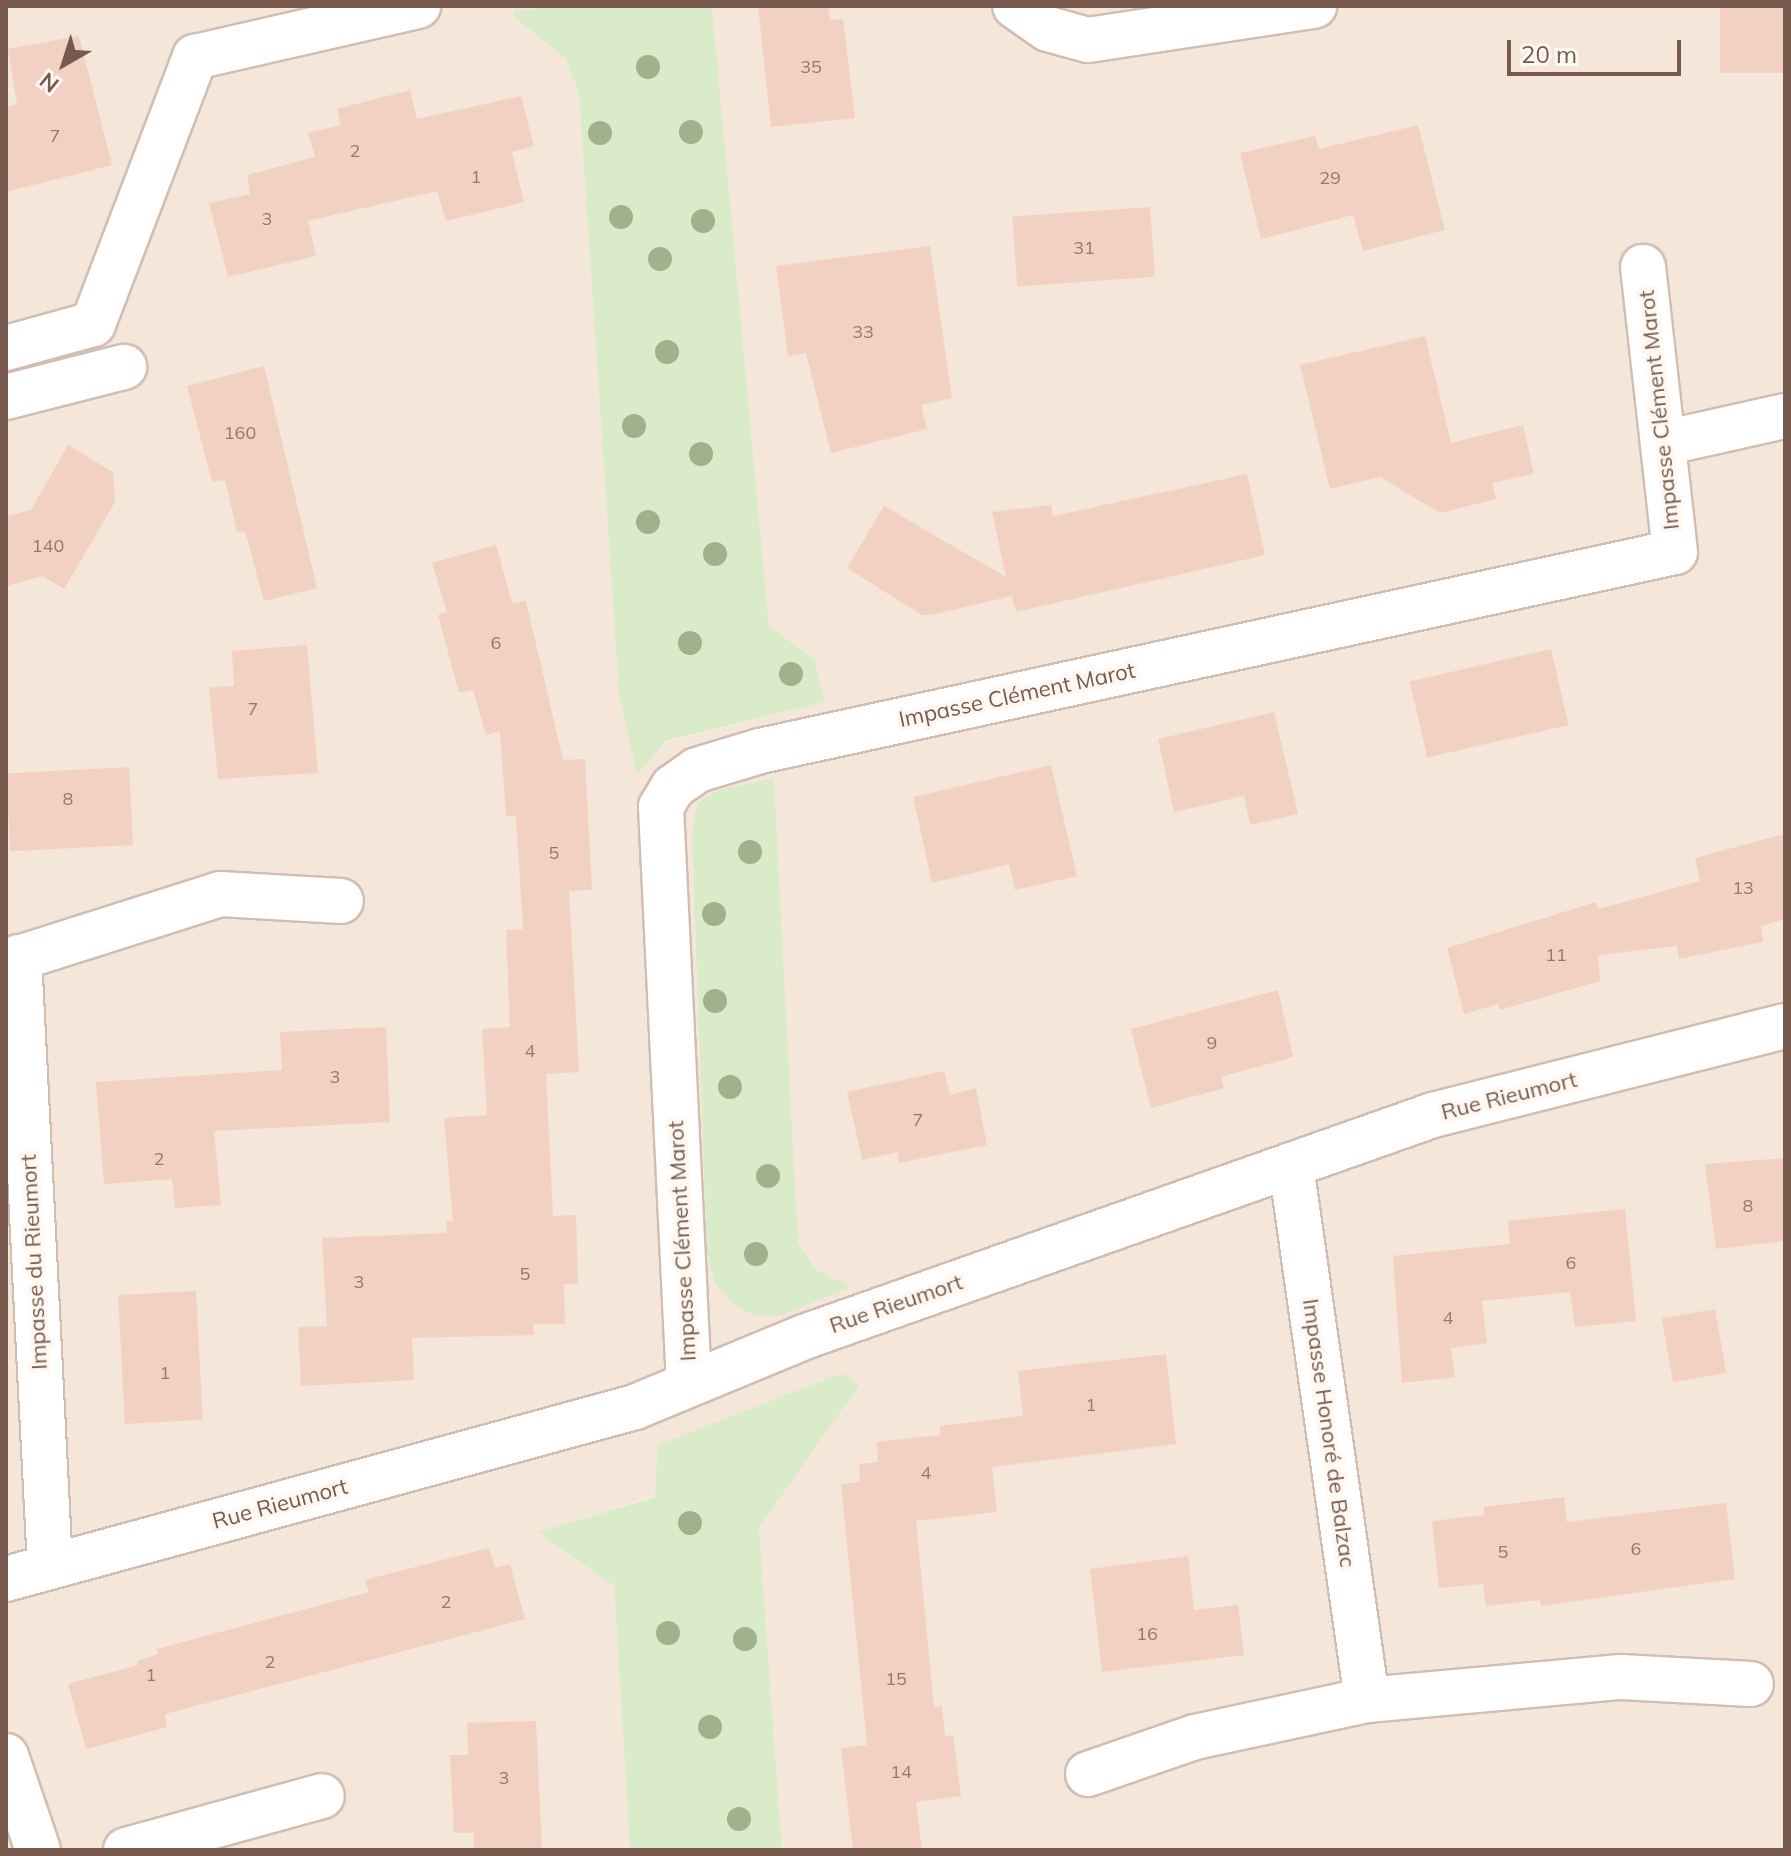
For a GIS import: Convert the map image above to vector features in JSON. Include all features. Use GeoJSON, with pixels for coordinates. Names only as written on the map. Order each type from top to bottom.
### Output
{"type":"FeatureCollection","features":[{"type":"Feature","properties":{"kind":"street"},"geometry":{"type":"LineString","coordinates":[[6,348],[93,324],[195,57],[418,6]]}},
{"type":"Feature","properties":{"kind":"street"},"geometry":{"type":"LineString","coordinates":[[1015,6],[1048,29],[1088,40],[1314,6]]}},
{"type":"Feature","properties":{"kind":"street","name":"Impasse Clément Marot"},"geometry":{"type":"LineString","coordinates":[[689,1384],[661,807],[673,787],[697,770],[760,751],[1675,552],[1643,267]]}},
{"type":"Feature","properties":{"kind":"street"},"geometry":{"type":"LineString","coordinates":[[6,397],[124,367]]}},
{"type":"Feature","properties":{"kind":"street"},"geometry":{"type":"LineString","coordinates":[[1664,443],[1785,416]]}},
{"type":"Feature","properties":{"kind":"street","name":"Impasse du Rieumort"},"geometry":{"type":"LineString","coordinates":[[50,1566],[12,960],[220,894],[341,901]]}},
{"type":"Feature","properties":{"kind":"street","name":"Rue Rieumort"},"geometry":{"type":"LineString","coordinates":[[6,1579],[635,1407],[804,1337],[1433,1115],[1785,1026]]}},
{"type":"Feature","properties":{"kind":"street","name":"Impasse Honoré de Balzac"},"geometry":{"type":"LineString","coordinates":[[1291,1166],[1367,1700]]}},
{"type":"Feature","properties":{"kind":"street"},"geometry":{"type":"LineString","coordinates":[[1088,1774],[1195,1737],[1367,1700],[1621,1677],[1751,1684]]}},
{"type":"Feature","properties":{"kind":"street"},"geometry":{"type":"LineString","coordinates":[[6,1756],[38,1850]]}},
{"type":"Feature","properties":{"kind":"street"},"geometry":{"type":"LineString","coordinates":[[126,1850],[322,1796]]}},
{"type":"Feature","properties":{"kind":"shaded area"},"geometry":{"type":"Polygon","coordinates":[[[6,6],[559,6],[515,11],[514,17],[565,58],[579,94],[619,695],[637,774],[666,742],[824,702],[814,659],[769,626],[712,6],[1785,6],[1785,1850],[782,1850],[759,1528],[858,1385],[655,1496],[539,1532],[614,1586],[630,1850],[6,1850],[6,6]],[[774,779],[715,1283],[850,1287],[815,1269],[798,1242],[774,779]]]}},
{"type":"Feature","properties":{"kind":"green space"},"geometry":{"type":"Polygon","coordinates":[[[559,6],[712,6],[769,626],[814,659],[825,702],[666,741],[637,775],[619,695],[579,94],[565,58],[514,17],[514,11],[559,6]]]}},
{"type":"Feature","properties":{"kind":"green space"},"geometry":{"type":"Polygon","coordinates":[[[774,778],[798,1242],[815,1269],[851,1287],[778,1316],[754,1315],[736,1306],[715,1283],[707,1254],[692,832],[698,802],[719,790],[774,778]]]}},
{"type":"Feature","properties":{"kind":"green space"},"geometry":{"type":"Polygon","coordinates":[[[843,1373],[859,1385],[759,1528],[782,1850],[630,1850],[614,1586],[538,1532],[655,1497],[658,1445],[843,1373]]]}},
{"type":"Feature","properties":{"kind":"building"},"geometry":{"type":"Polygon","coordinates":[[[758,6],[828,6],[830,20],[843,19],[855,118],[771,127],[758,6]]]}},
{"type":"Feature","properties":{"kind":"building"},"geometry":{"type":"Polygon","coordinates":[[[1720,6],[1785,6],[1785,73],[1720,73],[1720,6]]]}},
{"type":"Feature","properties":{"kind":"building"},"geometry":{"type":"Polygon","coordinates":[[[79,36],[112,165],[6,192],[6,107],[17,104],[8,49],[79,36]]]}},
{"type":"Feature","properties":{"kind":"building"},"geometry":{"type":"Polygon","coordinates":[[[410,90],[417,119],[521,96],[534,146],[512,152],[524,202],[446,221],[437,191],[308,221],[316,256],[228,277],[209,203],[250,194],[247,175],[315,157],[308,133],[341,125],[337,109],[410,90]]]}},
{"type":"Feature","properties":{"kind":"building"},"geometry":{"type":"Polygon","coordinates":[[[1418,125],[1445,230],[1363,251],[1353,215],[1261,239],[1240,153],[1315,136],[1319,149],[1418,125]]]}},
{"type":"Feature","properties":{"kind":"building"},"geometry":{"type":"Polygon","coordinates":[[[1150,207],[1155,277],[1017,286],[1012,217],[1150,207]]]}},
{"type":"Feature","properties":{"kind":"building"},"geometry":{"type":"Polygon","coordinates":[[[930,246],[952,398],[921,405],[927,429],[831,453],[806,353],[788,356],[776,266],[930,246]]]}},
{"type":"Feature","properties":{"kind":"building"},"geometry":{"type":"Polygon","coordinates":[[[1425,336],[1451,443],[1523,425],[1534,474],[1492,483],[1496,499],[1440,513],[1380,477],[1330,489],[1300,365],[1425,336]]]}},
{"type":"Feature","properties":{"kind":"building"},"geometry":{"type":"Polygon","coordinates":[[[264,366],[317,588],[264,601],[245,531],[237,532],[225,480],[212,482],[187,386],[264,366]]]}},
{"type":"Feature","properties":{"kind":"building"},"geometry":{"type":"Polygon","coordinates":[[[68,445],[113,472],[115,502],[64,589],[43,576],[6,586],[6,516],[31,510],[68,445]]]}},
{"type":"Feature","properties":{"kind":"building"},"geometry":{"type":"Polygon","coordinates":[[[1247,474],[1265,555],[1016,612],[1012,596],[931,615],[922,615],[847,568],[884,506],[1006,577],[992,512],[1051,505],[1053,516],[1247,474]]]}},
{"type":"Feature","properties":{"kind":"building"},"geometry":{"type":"Polygon","coordinates":[[[496,545],[512,603],[526,601],[563,760],[585,759],[592,890],[569,891],[579,1072],[546,1074],[553,1216],[576,1215],[578,1284],[564,1284],[565,1324],[533,1324],[534,1335],[412,1338],[414,1380],[301,1386],[298,1327],[327,1326],[322,1238],[447,1233],[446,1221],[453,1221],[444,1118],[487,1115],[482,1029],[510,1027],[506,930],[523,929],[516,816],[506,816],[500,731],[486,735],[473,690],[459,693],[438,615],[447,612],[432,563],[496,545]]]}},
{"type":"Feature","properties":{"kind":"building"},"geometry":{"type":"Polygon","coordinates":[[[307,645],[318,773],[218,779],[209,687],[234,686],[232,651],[307,645]]]}},
{"type":"Feature","properties":{"kind":"building"},"geometry":{"type":"Polygon","coordinates":[[[1551,649],[1569,725],[1427,758],[1410,682],[1551,649]]]}},
{"type":"Feature","properties":{"kind":"building"},"geometry":{"type":"Polygon","coordinates":[[[1274,712],[1298,814],[1250,825],[1244,796],[1174,812],[1158,739],[1274,712]]]}},
{"type":"Feature","properties":{"kind":"building"},"geometry":{"type":"Polygon","coordinates":[[[1051,765],[1077,876],[1015,890],[1009,864],[932,883],[913,797],[1051,765]]]}},
{"type":"Feature","properties":{"kind":"building"},"geometry":{"type":"Polygon","coordinates":[[[129,767],[133,845],[10,851],[6,773],[129,767]]]}},
{"type":"Feature","properties":{"kind":"building"},"geometry":{"type":"Polygon","coordinates":[[[1785,834],[1785,919],[1761,926],[1763,942],[1679,959],[1677,946],[1598,955],[1600,981],[1500,1010],[1498,1004],[1464,1014],[1447,948],[1596,902],[1598,909],[1700,881],[1695,858],[1785,834]]]}},
{"type":"Feature","properties":{"kind":"building"},"geometry":{"type":"Polygon","coordinates":[[[1278,990],[1293,1057],[1221,1077],[1224,1088],[1151,1108],[1131,1029],[1278,990]]]}},
{"type":"Feature","properties":{"kind":"building"},"geometry":{"type":"Polygon","coordinates":[[[386,1027],[390,1122],[214,1131],[221,1205],[175,1208],[172,1179],[104,1184],[96,1082],[282,1070],[280,1032],[386,1027]]]}},
{"type":"Feature","properties":{"kind":"building"},"geometry":{"type":"Polygon","coordinates":[[[944,1071],[950,1095],[976,1088],[987,1145],[899,1163],[898,1152],[862,1160],[847,1092],[944,1071]]]}},
{"type":"Feature","properties":{"kind":"building"},"geometry":{"type":"Polygon","coordinates":[[[1785,1158],[1785,1241],[1716,1249],[1705,1164],[1785,1158]]]}},
{"type":"Feature","properties":{"kind":"building"},"geometry":{"type":"Polygon","coordinates":[[[1625,1209],[1636,1321],[1575,1327],[1570,1292],[1482,1301],[1487,1343],[1451,1348],[1455,1377],[1402,1383],[1393,1256],[1510,1244],[1508,1221],[1625,1209]]]}},
{"type":"Feature","properties":{"kind":"building"},"geometry":{"type":"Polygon","coordinates":[[[196,1291],[203,1420],[125,1424],[118,1295],[196,1291]]]}},
{"type":"Feature","properties":{"kind":"building"},"geometry":{"type":"Polygon","coordinates":[[[1715,1309],[1726,1373],[1673,1382],[1662,1318],[1715,1309]]]}},
{"type":"Feature","properties":{"kind":"building"},"geometry":{"type":"Polygon","coordinates":[[[1166,1354],[1176,1444],[992,1467],[997,1512],[916,1521],[934,1707],[942,1706],[945,1736],[953,1735],[961,1796],[916,1802],[922,1850],[853,1850],[841,1748],[867,1745],[841,1484],[860,1482],[859,1464],[878,1462],[877,1442],[940,1435],[940,1426],[1023,1416],[1018,1371],[1166,1354]]]}},
{"type":"Feature","properties":{"kind":"building"},"geometry":{"type":"Polygon","coordinates":[[[1564,1497],[1567,1522],[1726,1503],[1735,1579],[1541,1606],[1540,1600],[1486,1606],[1483,1584],[1439,1588],[1432,1521],[1484,1515],[1484,1507],[1564,1497]]]}},
{"type":"Feature","properties":{"kind":"building"},"geometry":{"type":"Polygon","coordinates":[[[489,1548],[495,1568],[510,1564],[525,1619],[165,1714],[167,1727],[86,1749],[68,1684],[138,1665],[137,1661],[158,1654],[157,1649],[369,1592],[365,1580],[489,1548]]]}},
{"type":"Feature","properties":{"kind":"building"},"geometry":{"type":"Polygon","coordinates":[[[1188,1556],[1194,1610],[1238,1605],[1244,1655],[1102,1672],[1090,1569],[1188,1556]]]}},
{"type":"Feature","properties":{"kind":"building"},"geometry":{"type":"Polygon","coordinates":[[[536,1721],[542,1850],[474,1850],[474,1833],[454,1833],[450,1755],[468,1755],[467,1723],[536,1721]]]}}]}
